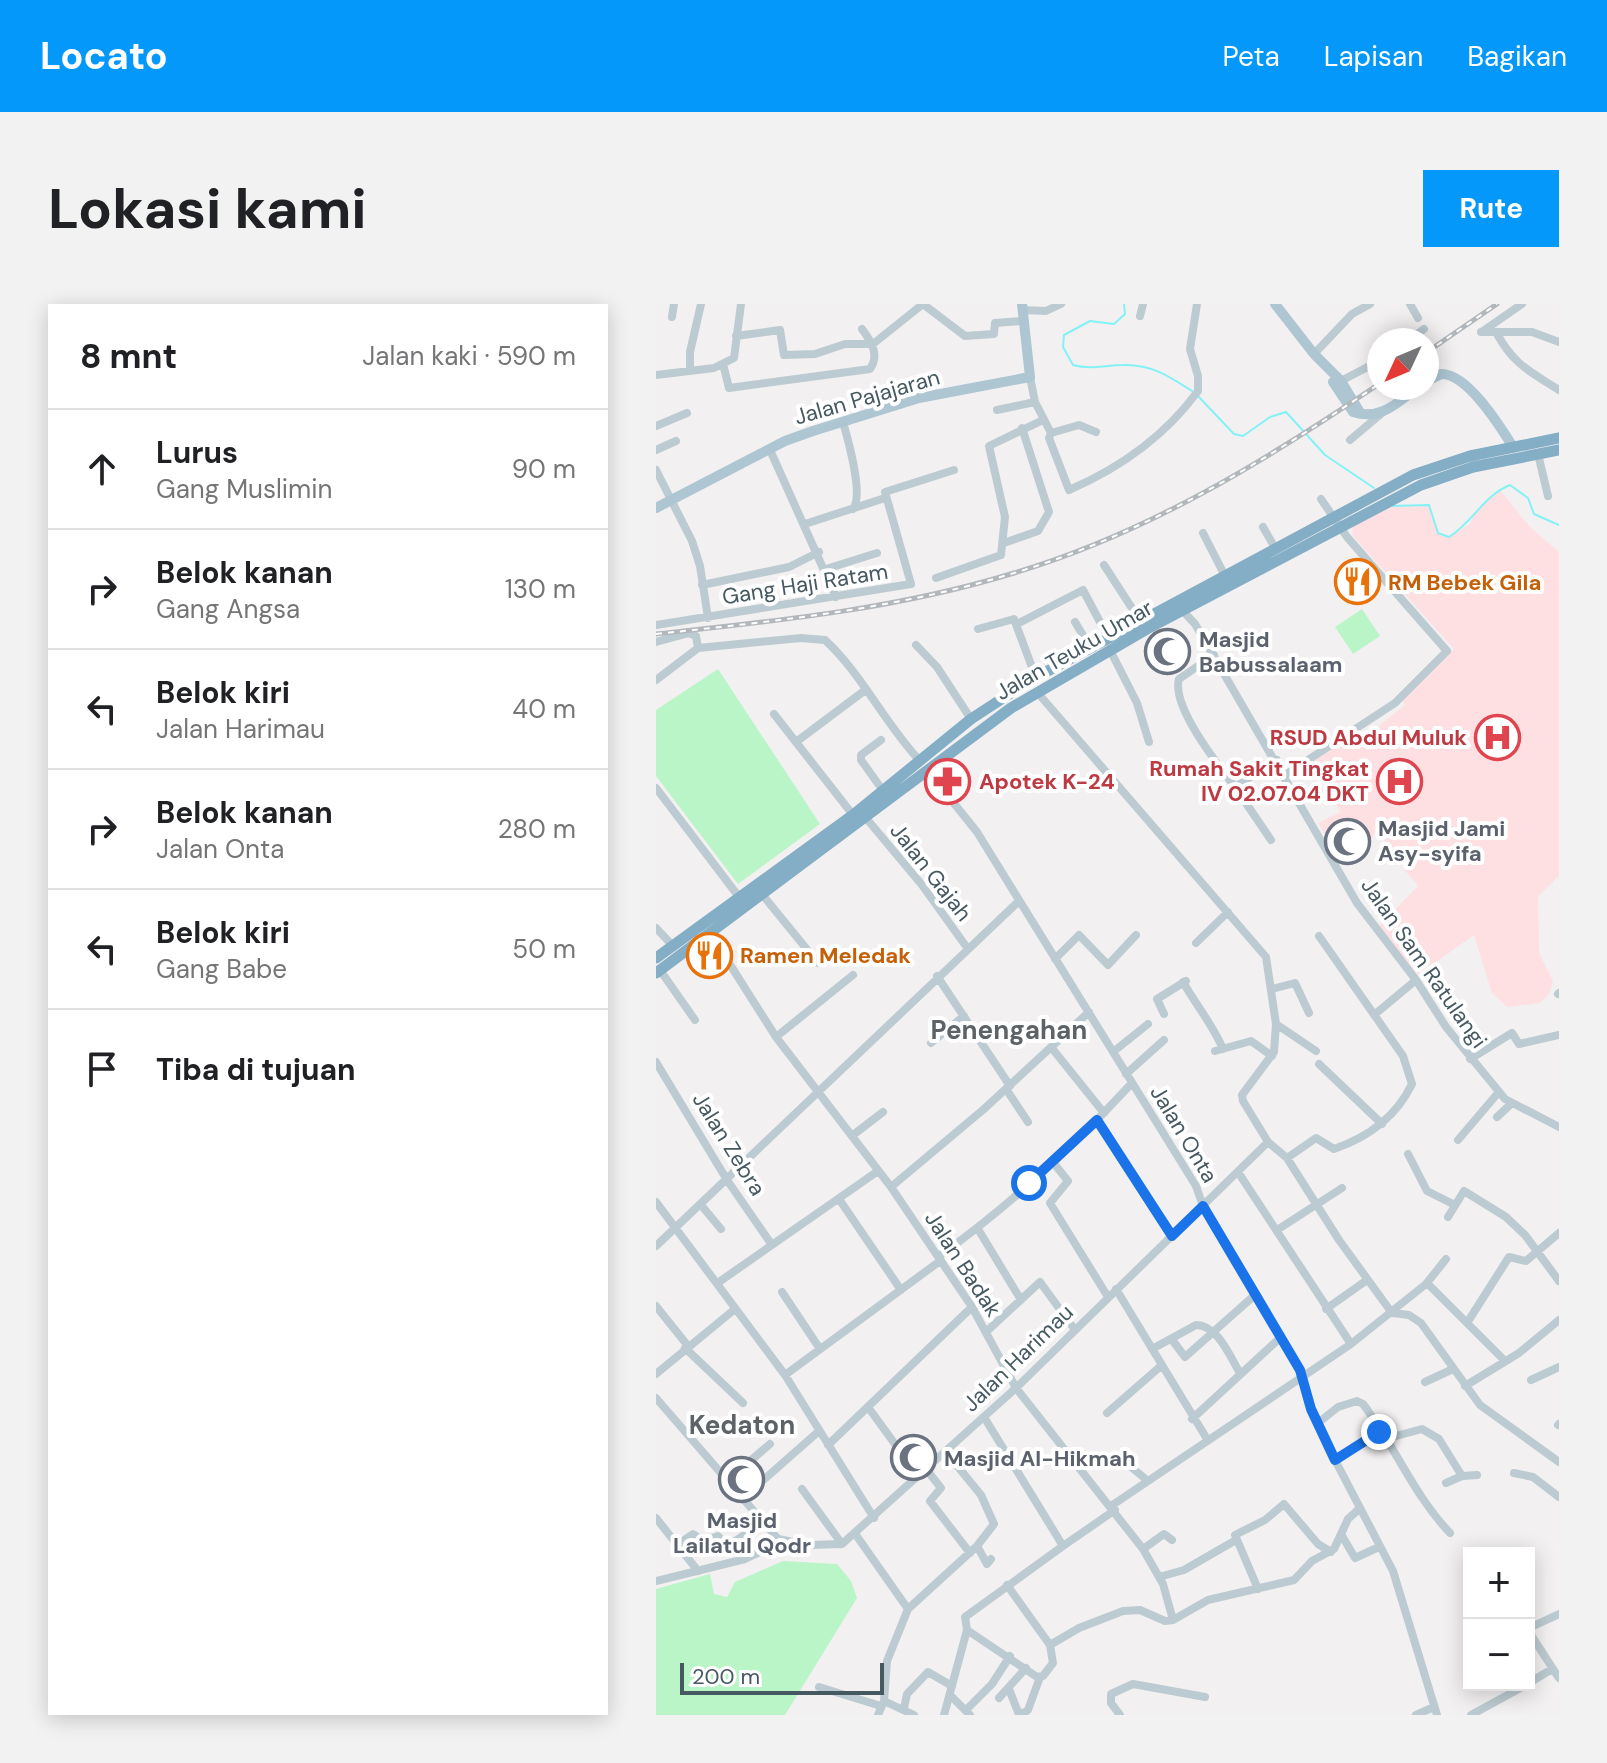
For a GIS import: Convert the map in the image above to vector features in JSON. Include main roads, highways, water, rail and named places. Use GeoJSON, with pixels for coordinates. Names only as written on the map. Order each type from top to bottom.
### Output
{"type":"FeatureCollection","features":[{"type":"Feature","properties":{"kind":"highway","name":"Jalan Teuku Umar"},"geometry":{"type":"LineString","coordinates":[[1231,575],[1336,521],[1413,475],[1448,462],[1559,438]]}},
{"type":"Feature","properties":{"kind":"highway","name":"Jalan Teuku Umar"},"geometry":{"type":"LineString","coordinates":[[859,816],[884,792],[996,718],[1195,601],[1275,548],[1450,473],[1559,450]]}},
{"type":"Feature","properties":{"kind":"highway","name":"Jalan Teuku Umar"},"geometry":{"type":"LineString","coordinates":[[657,967],[710,933],[758,889],[924,766],[987,707],[1139,619],[1195,601]]}},
{"type":"Feature","properties":{"kind":"highway","name":"Jalan Teuku Umar"},"geometry":{"type":"LineString","coordinates":[[657,967],[673,946],[739,897],[758,889]]}},
{"type":"Feature","properties":{"kind":"main road"},"geometry":{"type":"LineString","coordinates":[[1276,304],[1361,414],[1382,413],[1400,400]]}},
{"type":"Feature","properties":{"kind":"main road","name":"Jalan Pajajaran"},"geometry":{"type":"LineString","coordinates":[[656,508],[785,441],[924,398],[1030,377],[1022,312]]}},
{"type":"Feature","properties":{"kind":"main road"},"geometry":{"type":"LineString","coordinates":[[1439,375],[1458,379],[1496,422],[1513,447]]}},
{"type":"Feature","properties":{"kind":"waterway"},"geometry":{"type":"LineString","coordinates":[[1124,304],[1125,314],[1114,324],[1090,321],[1064,335],[1063,347],[1073,365],[1142,367],[1167,376],[1192,391]]}},
{"type":"Feature","properties":{"kind":"waterway"},"geometry":{"type":"LineString","coordinates":[[1197,395],[1234,434],[1243,436],[1270,417],[1286,412],[1325,455],[1374,488]]}},
{"type":"Feature","properties":{"kind":"waterway"},"geometry":{"type":"LineString","coordinates":[[1390,506],[1429,505],[1438,533],[1449,537],[1493,496],[1510,485],[1528,498],[1534,514],[1559,525]]}},
{"type":"Feature","properties":{"kind":"railway"},"geometry":{"type":"LineString","coordinates":[[1439,344],[1497,304]]}},
{"type":"Feature","properties":{"kind":"railway"},"geometry":{"type":"LineString","coordinates":[[656,634],[881,605],[970,585],[1063,557],[1158,516],[1204,492],[1367,392]]}},
{"type":"Feature","properties":{"kind":"place","name":"RM Bebek Gila"},"geometry":{"type":"Point","coordinates":[1357,582]}},
{"type":"Feature","properties":{"kind":"place","name":"Masjid Babussalaam"},"geometry":{"type":"Point","coordinates":[1168,652]}},
{"type":"Feature","properties":{"kind":"place","name":"RSUD Abdul Muluk"},"geometry":{"type":"Point","coordinates":[1498,737]}},
{"type":"Feature","properties":{"kind":"place","name":"Apotek K-24"},"geometry":{"type":"Point","coordinates":[948,781]}},
{"type":"Feature","properties":{"kind":"place","name":"Rumah Sakit Tingkat IV 02.07.04 DKT"},"geometry":{"type":"Point","coordinates":[1400,781]}},
{"type":"Feature","properties":{"kind":"place","name":"Masjid Jami Asy-syifa"},"geometry":{"type":"Point","coordinates":[1347,841]}},
{"type":"Feature","properties":{"kind":"place","name":"Ramen Meledak"},"geometry":{"type":"Point","coordinates":[709,955]}},
{"type":"Feature","properties":{"kind":"place","name":"Masjid Al-Hikmah"},"geometry":{"type":"Point","coordinates":[913,1458]}},
{"type":"Feature","properties":{"kind":"place","name":"Masjid Lailatul Qodr"},"geometry":{"type":"Point","coordinates":[742,1479]}},
{"type":"Feature","properties":{"kind":"district","name":"Penengahan"},"geometry":{"type":"Point","coordinates":[1009,1030]}},
{"type":"Feature","properties":{"kind":"district","name":"Kedaton"},"geometry":{"type":"Point","coordinates":[742,1425]}}]}
